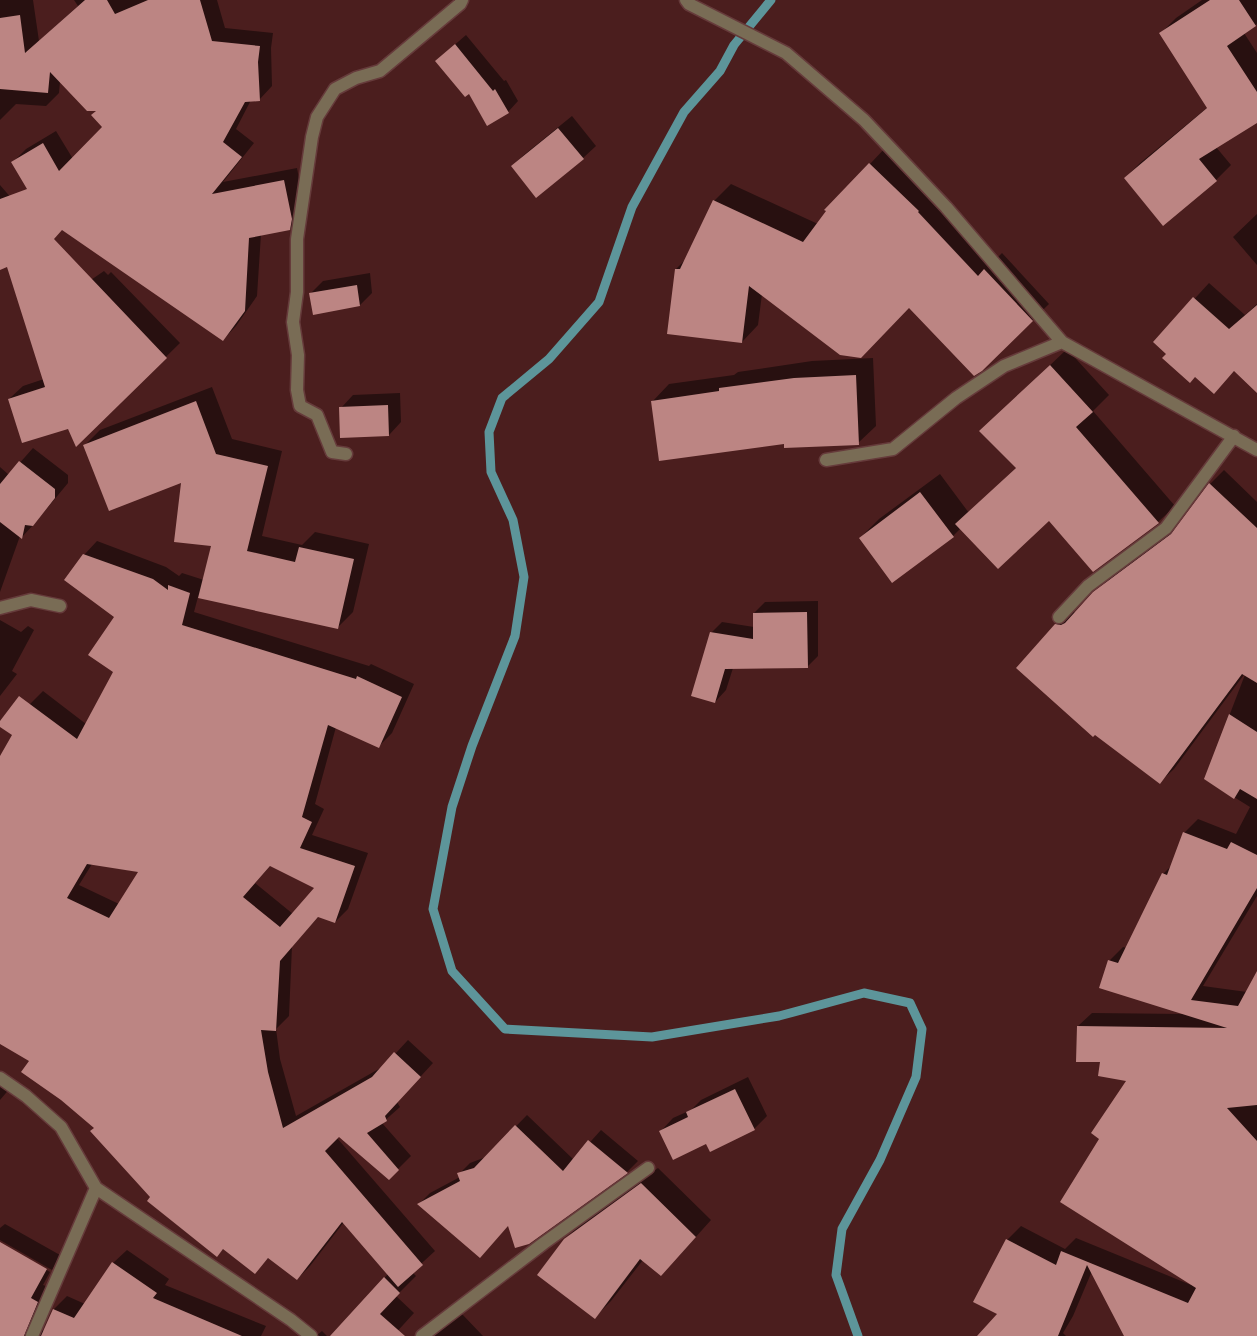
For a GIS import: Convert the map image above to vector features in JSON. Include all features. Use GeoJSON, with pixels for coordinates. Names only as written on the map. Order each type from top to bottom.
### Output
{"type":"FeatureCollection","features":[{"type":"Feature","properties":{"kind":"street"},"geometry":{"type":"LineString","coordinates":[[346,454],[332,452],[317,416],[300,406],[297,390],[298,355],[293,322],[297,292],[297,239],[312,138],[317,117],[335,89],[356,78],[380,70],[460,4],[462,0]]}},
{"type":"Feature","properties":{"kind":"street"},"geometry":{"type":"LineString","coordinates":[[686,0],[689,4],[786,53],[864,120],[946,207],[1062,342],[1257,450]]}},
{"type":"Feature","properties":{"kind":"street"},"geometry":{"type":"LineString","coordinates":[[826,460],[893,449],[956,398],[1004,366],[1062,342]]}},
{"type":"Feature","properties":{"kind":"street"},"geometry":{"type":"LineString","coordinates":[[1059,617],[1088,586],[1166,528],[1234,436]]}},
{"type":"Feature","properties":{"kind":"street"},"geometry":{"type":"LineString","coordinates":[[0,608],[31,600],[60,606]]}},
{"type":"Feature","properties":{"kind":"street"},"geometry":{"type":"LineString","coordinates":[[0,1078],[26,1096],[61,1127],[96,1188],[291,1320],[311,1336]]}},
{"type":"Feature","properties":{"kind":"street"},"geometry":{"type":"LineString","coordinates":[[422,1336],[544,1243],[648,1168]]}},
{"type":"Feature","properties":{"kind":"street"},"geometry":{"type":"LineString","coordinates":[[32,1336],[96,1188]]}},
{"type":"Feature","properties":{"kind":"building"},"geometry":{"type":"Polygon","coordinates":[[[85,0],[107,0],[115,14],[148,0],[200,0],[212,41],[260,46],[258,62],[260,101],[245,102],[223,142],[242,157],[212,194],[284,180],[292,219],[290,230],[249,238],[245,311],[223,341],[62,230],[54,239],[167,358],[76,447],[68,429],[22,443],[8,399],[45,387],[7,267],[0,270],[0,199],[27,189],[11,162],[43,143],[59,171],[102,127],[91,115],[96,111],[87,111],[50,72],[48,93],[0,89],[0,18],[20,15],[25,53],[85,0]]]}},
{"type":"Feature","properties":{"kind":"building"},"geometry":{"type":"Polygon","coordinates":[[[1210,0],[1239,0],[1256,26],[1227,46],[1257,92],[1257,123],[1199,159],[1217,181],[1163,226],[1124,178],[1207,108],[1159,33],[1210,0]]]}},
{"type":"Feature","properties":{"kind":"building"},"geometry":{"type":"Polygon","coordinates":[[[455,44],[493,91],[495,89],[509,113],[487,126],[469,94],[465,97],[435,61],[455,44]]]}},
{"type":"Feature","properties":{"kind":"building"},"geometry":{"type":"Polygon","coordinates":[[[558,128],[584,159],[536,198],[511,166],[558,128]]]}},
{"type":"Feature","properties":{"kind":"building"},"geometry":{"type":"Polygon","coordinates":[[[869,163],[919,211],[978,276],[984,269],[1033,321],[982,371],[974,376],[909,308],[861,358],[840,355],[749,286],[742,343],[667,334],[675,269],[680,269],[713,200],[803,242],[826,211],[824,210],[869,163]]]}},
{"type":"Feature","properties":{"kind":"building"},"geometry":{"type":"Polygon","coordinates":[[[357,285],[360,306],[313,315],[309,293],[357,285]]]}},
{"type":"Feature","properties":{"kind":"building"},"geometry":{"type":"Polygon","coordinates":[[[1193,297],[1229,329],[1257,305],[1257,393],[1234,371],[1214,394],[1195,377],[1190,383],[1162,358],[1166,354],[1153,342],[1193,297]]]}},
{"type":"Feature","properties":{"kind":"building"},"geometry":{"type":"Polygon","coordinates":[[[1050,365],[1093,412],[1076,427],[1159,523],[1093,572],[1049,521],[998,569],[955,524],[1016,468],[979,431],[1050,365]]]}},
{"type":"Feature","properties":{"kind":"building"},"geometry":{"type":"Polygon","coordinates":[[[856,375],[859,445],[784,448],[784,444],[659,461],[651,401],[719,391],[719,388],[794,378],[856,375]]]}},
{"type":"Feature","properties":{"kind":"building"},"geometry":{"type":"Polygon","coordinates":[[[196,401],[216,454],[268,466],[247,551],[295,562],[299,547],[354,559],[338,629],[198,598],[211,546],[174,542],[181,483],[109,511],[83,445],[196,401]]]}},
{"type":"Feature","properties":{"kind":"building"},"geometry":{"type":"Polygon","coordinates":[[[388,405],[389,436],[340,438],[339,407],[388,405]]]}},
{"type":"Feature","properties":{"kind":"building"},"geometry":{"type":"Polygon","coordinates":[[[19,461],[55,489],[55,498],[33,526],[25,525],[22,539],[0,522],[0,484],[19,461]]]}},
{"type":"Feature","properties":{"kind":"building"},"geometry":{"type":"Polygon","coordinates":[[[1209,483],[1257,528],[1257,683],[1242,674],[1160,784],[1095,735],[1093,737],[1016,668],[1055,624],[1061,625],[1065,623],[1093,592],[1171,534],[1209,483]]]}},
{"type":"Feature","properties":{"kind":"building"},"geometry":{"type":"Polygon","coordinates":[[[920,492],[954,537],[892,583],[859,538],[920,492]]]}},
{"type":"Feature","properties":{"kind":"building"},"geometry":{"type":"Polygon","coordinates":[[[83,554],[153,579],[168,590],[168,585],[190,593],[182,625],[356,679],[357,676],[402,697],[379,748],[328,725],[302,817],[312,822],[300,848],[355,866],[335,923],[318,917],[280,961],[276,1031],[261,1030],[268,1072],[283,1128],[372,1077],[394,1052],[421,1077],[385,1116],[387,1121],[367,1133],[399,1170],[389,1180],[339,1137],[325,1151],[423,1265],[398,1287],[342,1222],[297,1280],[268,1258],[255,1274],[223,1249],[217,1257],[147,1201],[150,1197],[90,1131],[94,1128],[61,1100],[21,1072],[29,1061],[0,1044],[0,756],[12,735],[0,727],[0,721],[19,696],[77,739],[113,672],[88,655],[114,617],[64,580],[83,554]],[[87,864],[67,898],[109,918],[138,872],[87,864]],[[270,866],[243,897],[280,927],[314,888],[270,866]]]}},
{"type":"Feature","properties":{"kind":"building"},"geometry":{"type":"Polygon","coordinates":[[[807,612],[808,668],[725,669],[715,703],[691,696],[710,632],[753,639],[753,613],[807,612]]]}},
{"type":"Feature","properties":{"kind":"building"},"geometry":{"type":"Polygon","coordinates":[[[1229,714],[1257,732],[1257,799],[1240,789],[1234,799],[1204,779],[1229,714]]]}},
{"type":"Feature","properties":{"kind":"building"},"geometry":{"type":"Polygon","coordinates":[[[1183,832],[1227,849],[1231,842],[1257,855],[1257,888],[1191,1000],[1238,1006],[1257,971],[1257,1105],[1227,1108],[1257,1141],[1257,1336],[1124,1336],[1087,1265],[1058,1336],[977,1336],[997,1314],[973,1302],[1006,1239],[1056,1265],[1061,1251],[1188,1303],[1196,1288],[1060,1202],[1099,1139],[1091,1133],[1126,1081],[1098,1076],[1100,1062],[1076,1062],[1077,1026],[1227,1028],[1099,988],[1108,960],[1118,963],[1162,873],[1167,875],[1183,832]]]}},
{"type":"Feature","properties":{"kind":"building"},"geometry":{"type":"Polygon","coordinates":[[[735,1089],[755,1130],[710,1152],[706,1144],[673,1160],[659,1131],[688,1117],[686,1112],[735,1089]]]}},
{"type":"Feature","properties":{"kind":"building"},"geometry":{"type":"Polygon","coordinates":[[[515,1125],[563,1171],[588,1140],[628,1173],[529,1244],[515,1248],[508,1226],[480,1258],[417,1204],[460,1181],[457,1173],[474,1168],[515,1125]]]}},
{"type":"Feature","properties":{"kind":"building"},"geometry":{"type":"Polygon","coordinates":[[[641,1183],[696,1237],[661,1276],[640,1259],[595,1319],[537,1275],[564,1239],[641,1183]]]}},
{"type":"Feature","properties":{"kind":"building"},"geometry":{"type":"Polygon","coordinates":[[[0,1242],[47,1269],[31,1298],[38,1302],[24,1336],[0,1336],[0,1242]]]}},
{"type":"Feature","properties":{"kind":"building"},"geometry":{"type":"Polygon","coordinates":[[[112,1262],[157,1293],[153,1298],[242,1336],[41,1336],[53,1309],[74,1318],[112,1262]]]}},
{"type":"Feature","properties":{"kind":"building"},"geometry":{"type":"Polygon","coordinates":[[[384,1277],[400,1293],[380,1314],[405,1336],[330,1336],[384,1277]]]}},
{"type":"Feature","properties":{"kind":"waterway"},"geometry":{"type":"LineString","coordinates":[[771,0],[734,45],[720,71],[684,112],[632,207],[599,302],[549,359],[502,398],[489,432],[491,472],[513,520],[524,577],[515,636],[472,746],[452,807],[433,909],[452,971],[505,1029],[652,1037],[779,1016],[864,993],[910,1003],[922,1029],[916,1077],[880,1160],[842,1229],[836,1275],[858,1336]]}}]}
